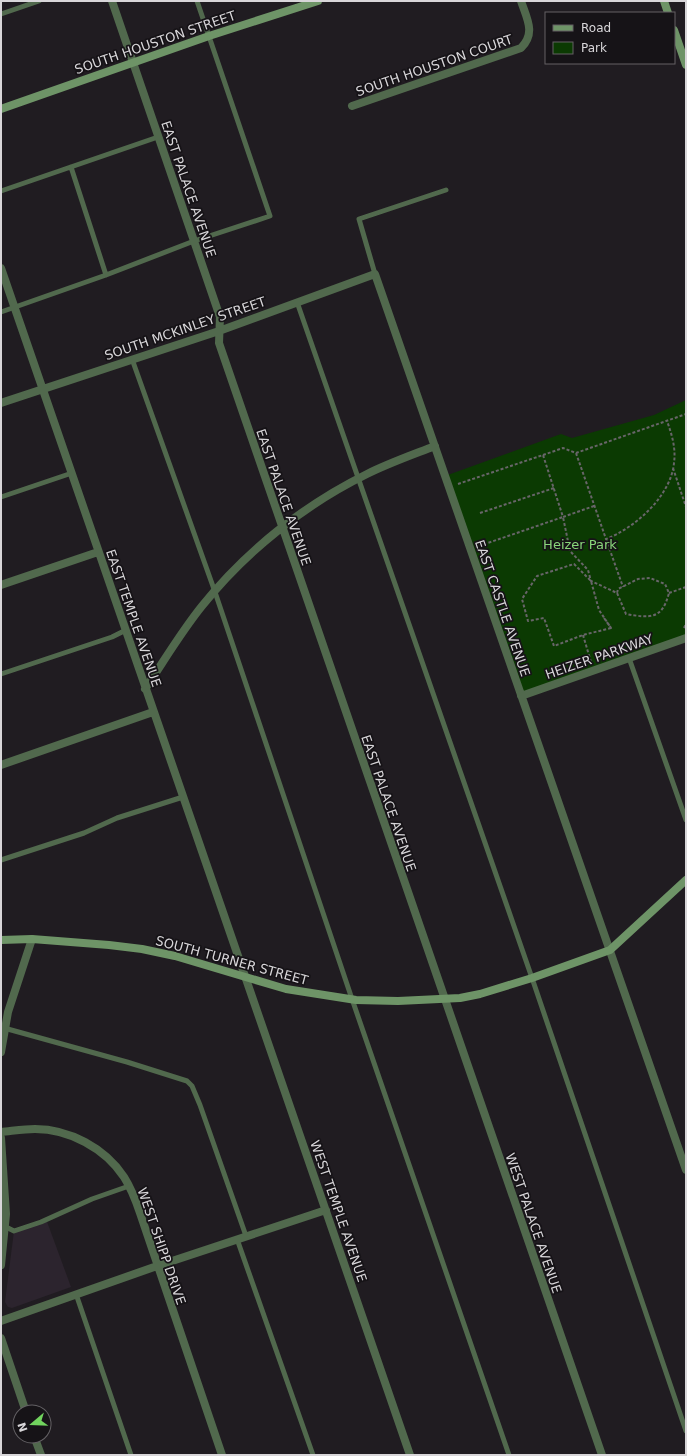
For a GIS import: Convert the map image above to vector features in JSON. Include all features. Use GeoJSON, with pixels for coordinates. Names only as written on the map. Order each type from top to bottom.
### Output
{"type":"FeatureCollection","features":[{"type":"Feature","properties":{"kind":"main road","name":"SOUTH HOUSTON STREET"},"geometry":{"type":"LineString","coordinates":[[1,109],[209,36],[318,1]]}},
{"type":"Feature","properties":{"kind":"main road"},"geometry":{"type":"LineString","coordinates":[[664,1],[668,12]]}},
{"type":"Feature","properties":{"kind":"main road"},"geometry":{"type":"LineString","coordinates":[[675,33],[686,65]]}},
{"type":"Feature","properties":{"kind":"main road","name":"SOUTH TURNER STREET"},"geometry":{"type":"LineString","coordinates":[[1,940],[32,939],[142,949],[175,956],[286,989],[352,999],[398,1001],[460,998],[480,994],[532,978],[610,950],[686,880]]}},
{"type":"Feature","properties":{"kind":"street","name":"EAST PALACE AVENUE"},"geometry":{"type":"LineString","coordinates":[[112,1],[220,317],[219,343],[444,998]]}},
{"type":"Feature","properties":{"kind":"street","name":"SOUTH HOUSTON COURT"},"geometry":{"type":"LineString","coordinates":[[352,106],[520,48],[529,36],[529,26],[521,1]]}},
{"type":"Feature","properties":{"kind":"street","name":"EAST TEMPLE AVENUE"},"geometry":{"type":"LineString","coordinates":[[1,268],[245,976]]}},
{"type":"Feature","properties":{"kind":"street","name":"SOUTH MCKINLEY STREET"},"geometry":{"type":"LineString","coordinates":[[1,403],[219,331],[375,274]]}},
{"type":"Feature","properties":{"kind":"street","name":"EAST CASTLE AVENUE"},"geometry":{"type":"LineString","coordinates":[[375,274],[686,1170]]}},
{"type":"Feature","properties":{"kind":"street"},"geometry":{"type":"LineString","coordinates":[[146,689],[202,606],[247,557],[282,528],[328,495],[388,464],[435,446]]}},
{"type":"Feature","properties":{"kind":"street"},"geometry":{"type":"LineString","coordinates":[[1,585],[98,552]]}},
{"type":"Feature","properties":{"kind":"street","name":"HEIZER PARKWAY"},"geometry":{"type":"LineString","coordinates":[[521,696],[686,638]]}},
{"type":"Feature","properties":{"kind":"street"},"geometry":{"type":"LineString","coordinates":[[1,765],[153,712]]}},
{"type":"Feature","properties":{"kind":"street"},"geometry":{"type":"LineString","coordinates":[[1,1048],[8,1012],[32,939]]}},
{"type":"Feature","properties":{"kind":"street","name":"WEST TEMPLE AVENUE"},"geometry":{"type":"LineString","coordinates":[[245,976],[410,1455]]}},
{"type":"Feature","properties":{"kind":"street","name":"WEST PALACE AVENUE"},"geometry":{"type":"LineString","coordinates":[[444,998],[602,1455]]}},
{"type":"Feature","properties":{"kind":"street","name":"WEST SHIPP DRIVE"},"geometry":{"type":"LineString","coordinates":[[1,1132],[35,1129],[69,1134],[86,1142],[100,1152],[124,1176],[140,1213],[222,1455]]}},
{"type":"Feature","properties":{"kind":"street"},"geometry":{"type":"LineString","coordinates":[[1,1138],[6,1214],[3,1226],[1,1264]]}},
{"type":"Feature","properties":{"kind":"street"},"geometry":{"type":"LineString","coordinates":[[1,1321],[157,1266],[326,1210]]}},
{"type":"Feature","properties":{"kind":"street"},"geometry":{"type":"LineString","coordinates":[[1,1338],[23,1404]]}},
{"type":"Feature","properties":{"kind":"street"},"geometry":{"type":"LineString","coordinates":[[37,1444],[41,1455]]}},
{"type":"Feature","properties":{"kind":"lane"},"geometry":{"type":"LineString","coordinates":[[1,14],[39,1]]}},
{"type":"Feature","properties":{"kind":"lane"},"geometry":{"type":"LineString","coordinates":[[1,312],[106,275],[194,241],[270,216],[197,1]]}},
{"type":"Feature","properties":{"kind":"lane"},"geometry":{"type":"LineString","coordinates":[[1,191],[158,137]]}},
{"type":"Feature","properties":{"kind":"lane"},"geometry":{"type":"LineString","coordinates":[[71,167],[106,275]]}},
{"type":"Feature","properties":{"kind":"lane"},"geometry":{"type":"LineString","coordinates":[[375,274],[359,219],[446,190]]}},
{"type":"Feature","properties":{"kind":"lane"},"geometry":{"type":"LineString","coordinates":[[297,302],[532,978],[686,1431]]}},
{"type":"Feature","properties":{"kind":"lane"},"geometry":{"type":"LineString","coordinates":[[132,360],[215,592],[352,999],[509,1455]]}},
{"type":"Feature","properties":{"kind":"lane"},"geometry":{"type":"LineString","coordinates":[[1,497],[72,473]]}},
{"type":"Feature","properties":{"kind":"lane"},"geometry":{"type":"LineString","coordinates":[[1,674],[112,637],[126,630]]}},
{"type":"Feature","properties":{"kind":"lane"},"geometry":{"type":"LineString","coordinates":[[629,658],[686,820]]}},
{"type":"Feature","properties":{"kind":"lane"},"geometry":{"type":"LineString","coordinates":[[1,860],[84,833],[117,818],[183,797]]}},
{"type":"Feature","properties":{"kind":"lane"},"geometry":{"type":"LineString","coordinates":[[4,1028],[127,1062],[187,1081],[192,1086],[200,1105],[246,1236]]}},
{"type":"Feature","properties":{"kind":"lane"},"geometry":{"type":"LineString","coordinates":[[3,1226],[14,1231],[41,1222],[92,1199],[129,1186]]}},
{"type":"Feature","properties":{"kind":"lane"},"geometry":{"type":"LineString","coordinates":[[237,1239],[313,1455]]}},
{"type":"Feature","properties":{"kind":"lane"},"geometry":{"type":"LineString","coordinates":[[76,1294],[131,1455]]}},
{"type":"Feature","properties":{"kind":"path"},"geometry":{"type":"LineString","coordinates":[[449,487],[563,448],[576,452],[686,414]]}},
{"type":"Feature","properties":{"kind":"path"},"geometry":{"type":"LineString","coordinates":[[606,539],[619,534],[653,507],[667,487],[674,463],[674,441],[667,421]]}},
{"type":"Feature","properties":{"kind":"path"},"geometry":{"type":"LineString","coordinates":[[576,452],[623,587]]}},
{"type":"Feature","properties":{"kind":"path"},"geometry":{"type":"LineString","coordinates":[[543,455],[563,517],[570,551],[588,570],[599,610],[611,628]]}},
{"type":"Feature","properties":{"kind":"path"},"geometry":{"type":"LineString","coordinates":[[673,468],[686,507]]}},
{"type":"Feature","properties":{"kind":"path"},"geometry":{"type":"LineString","coordinates":[[480,513],[554,488]]}},
{"type":"Feature","properties":{"kind":"path"},"geometry":{"type":"LineString","coordinates":[[470,549],[594,506]]}},
{"type":"Feature","properties":{"kind":"path"},"geometry":{"type":"LineString","coordinates":[[611,628],[583,635],[554,646],[544,618],[528,621],[522,599],[537,576],[574,564],[591,581],[617,593],[626,614],[641,617],[657,615],[663,610],[669,593],[665,584],[650,578],[638,579],[618,589],[617,593]]}},
{"type":"Feature","properties":{"kind":"path"},"geometry":{"type":"LineString","coordinates":[[669,593],[686,587]]}},
{"type":"Feature","properties":{"kind":"path"},"geometry":{"type":"LineString","coordinates":[[604,618],[611,628]]}},
{"type":"Feature","properties":{"kind":"path"},"geometry":{"type":"LineString","coordinates":[[684,628],[686,624]]}},
{"type":"Feature","properties":{"kind":"path"},"geometry":{"type":"LineString","coordinates":[[583,635],[594,670]]}},
{"type":"Feature","properties":{"kind":"shaded area"},"geometry":{"type":"Polygon","coordinates":[[[46,1219],[71,1287],[12,1308],[8,1307],[5,1302],[14,1231],[46,1219]]]}},
{"type":"Feature","properties":{"kind":"green space","name":"Heizer Park"},"geometry":{"type":"Polygon","coordinates":[[[686,400],[686,638],[521,696],[445,476],[561,434],[572,438],[654,415],[686,400]]]}}]}
